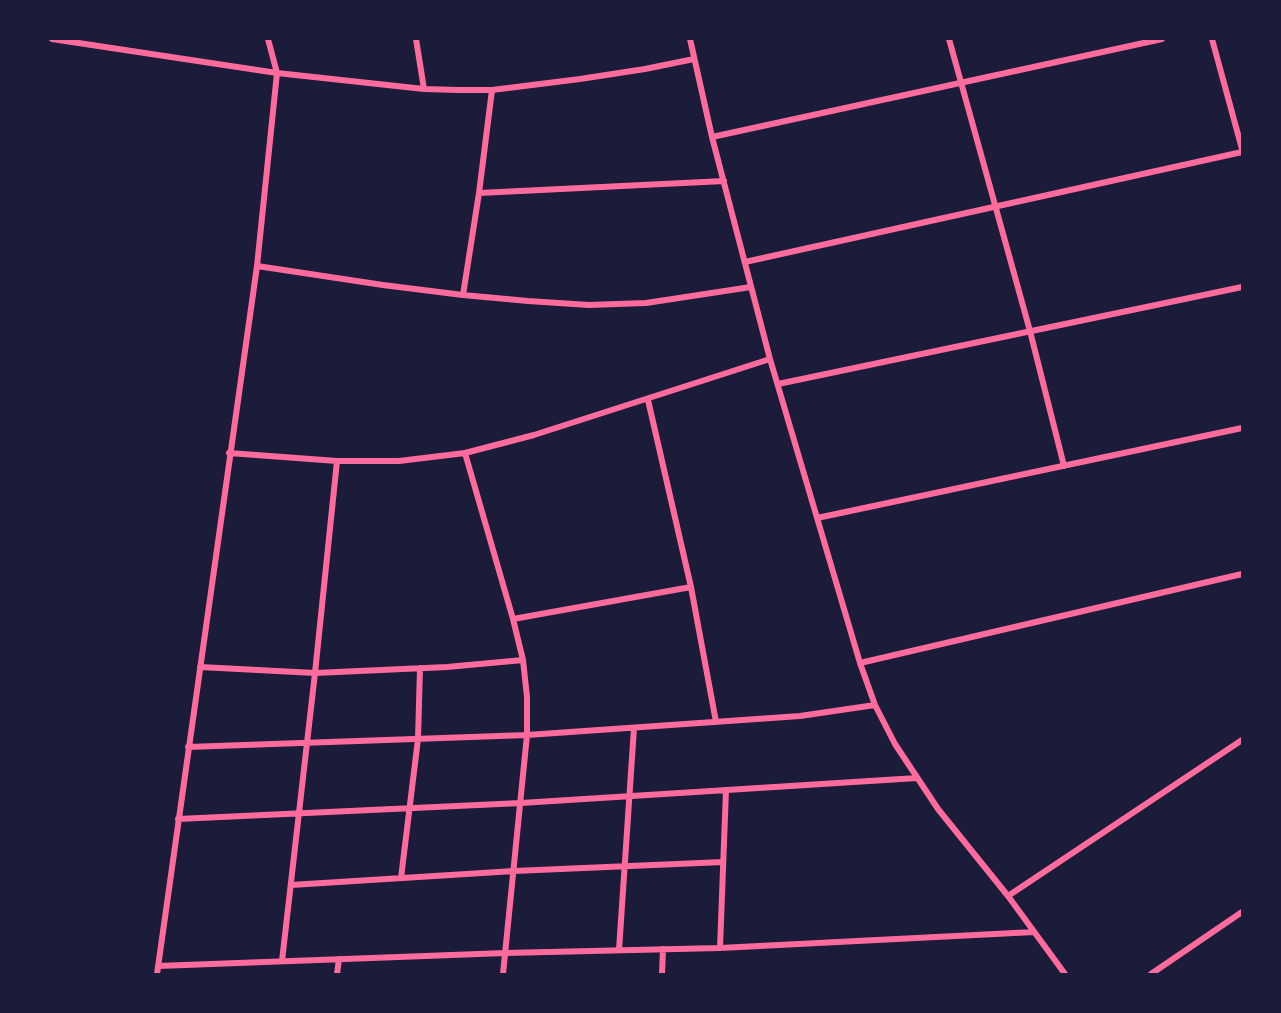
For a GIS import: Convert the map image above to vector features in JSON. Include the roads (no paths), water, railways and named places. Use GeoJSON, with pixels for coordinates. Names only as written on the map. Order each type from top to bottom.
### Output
{"type":"FeatureCollection","features":[{"type":"Feature","properties":{"kind":"street"},"geometry":{"type":"LineString","coordinates":[[52,39],[277,73],[424,89],[492,90],[645,69],[694,59]]}},
{"type":"Feature","properties":{"kind":"street"},"geometry":{"type":"LineString","coordinates":[[157,974],[257,266],[277,73],[268,39]]}},
{"type":"Feature","properties":{"kind":"street"},"geometry":{"type":"LineString","coordinates":[[416,39],[424,89]]}},
{"type":"Feature","properties":{"kind":"street"},"geometry":{"type":"LineString","coordinates":[[690,39],[712,137],[770,359],[860,663],[875,705],[895,744],[938,809],[1008,896],[1065,974]]}},
{"type":"Feature","properties":{"kind":"street"},"geometry":{"type":"LineString","coordinates":[[949,39],[1030,331],[1064,466]]}},
{"type":"Feature","properties":{"kind":"street"},"geometry":{"type":"LineString","coordinates":[[712,137],[1162,39]]}},
{"type":"Feature","properties":{"kind":"street"},"geometry":{"type":"LineString","coordinates":[[745,262],[1242,150],[1212,39]]}},
{"type":"Feature","properties":{"kind":"street"},"geometry":{"type":"LineString","coordinates":[[463,295],[492,90]]}},
{"type":"Feature","properties":{"kind":"street"},"geometry":{"type":"LineString","coordinates":[[479,193],[724,181]]}},
{"type":"Feature","properties":{"kind":"street"},"geometry":{"type":"LineString","coordinates":[[257,266],[383,285],[528,301],[646,303],[751,287]]}},
{"type":"Feature","properties":{"kind":"street"},"geometry":{"type":"LineString","coordinates":[[778,384],[1242,287]]}},
{"type":"Feature","properties":{"kind":"street"},"geometry":{"type":"LineString","coordinates":[[229,453],[337,461],[399,460],[465,453],[534,435],[648,400],[770,359]]}},
{"type":"Feature","properties":{"kind":"street"},"geometry":{"type":"LineString","coordinates":[[648,400],[691,587],[716,722]]}},
{"type":"Feature","properties":{"kind":"street"},"geometry":{"type":"LineString","coordinates":[[817,518],[1242,428]]}},
{"type":"Feature","properties":{"kind":"street"},"geometry":{"type":"LineString","coordinates":[[465,453],[513,619],[523,660],[527,697],[527,735],[503,974]]}},
{"type":"Feature","properties":{"kind":"street"},"geometry":{"type":"LineString","coordinates":[[282,961],[308,743],[337,461]]}},
{"type":"Feature","properties":{"kind":"street"},"geometry":{"type":"LineString","coordinates":[[860,663],[1242,574]]}},
{"type":"Feature","properties":{"kind":"street"},"geometry":{"type":"LineString","coordinates":[[513,619],[691,587]]}},
{"type":"Feature","properties":{"kind":"street"},"geometry":{"type":"LineString","coordinates":[[200,667],[315,673],[523,660]]}},
{"type":"Feature","properties":{"kind":"street"},"geometry":{"type":"LineString","coordinates":[[401,878],[418,739],[420,668]]}},
{"type":"Feature","properties":{"kind":"street"},"geometry":{"type":"LineString","coordinates":[[188,747],[527,735],[800,716],[875,705]]}},
{"type":"Feature","properties":{"kind":"street"},"geometry":{"type":"LineString","coordinates":[[619,950],[634,728]]}},
{"type":"Feature","properties":{"kind":"street"},"geometry":{"type":"LineString","coordinates":[[1008,896],[1242,740]]}},
{"type":"Feature","properties":{"kind":"street"},"geometry":{"type":"LineString","coordinates":[[178,819],[521,803],[917,778]]}},
{"type":"Feature","properties":{"kind":"street"},"geometry":{"type":"LineString","coordinates":[[720,948],[726,790]]}},
{"type":"Feature","properties":{"kind":"street"},"geometry":{"type":"LineString","coordinates":[[291,885],[514,871],[723,862]]}},
{"type":"Feature","properties":{"kind":"street"},"geometry":{"type":"LineString","coordinates":[[1151,974],[1242,912]]}},
{"type":"Feature","properties":{"kind":"street"},"geometry":{"type":"LineString","coordinates":[[158,966],[505,953],[720,948],[1034,932]]}},
{"type":"Feature","properties":{"kind":"street"},"geometry":{"type":"LineString","coordinates":[[662,974],[663,949]]}},
{"type":"Feature","properties":{"kind":"street"},"geometry":{"type":"LineString","coordinates":[[337,974],[339,959]]}}]}
